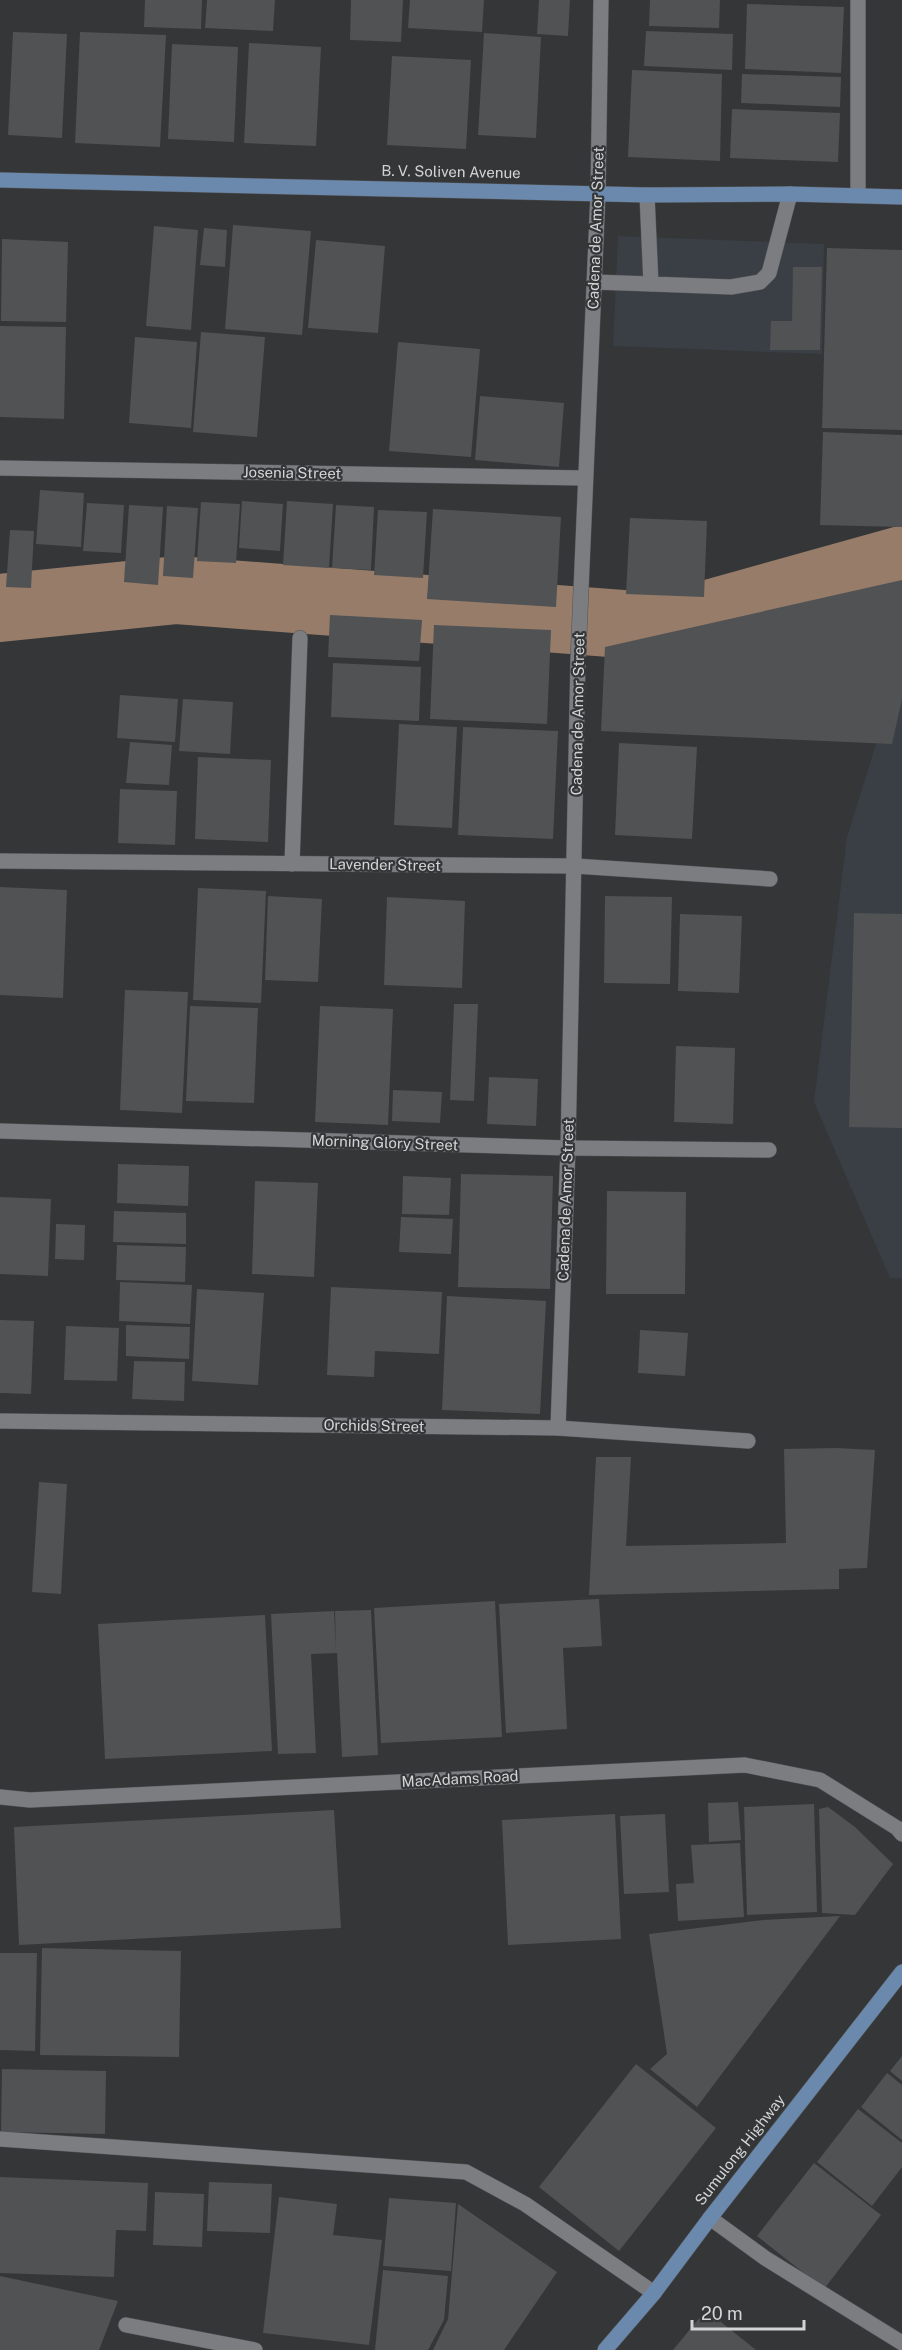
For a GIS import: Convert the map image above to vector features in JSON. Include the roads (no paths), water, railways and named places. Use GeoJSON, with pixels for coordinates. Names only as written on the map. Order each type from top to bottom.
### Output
{"type":"FeatureCollection","features":[{"type":"Feature","properties":{"kind":"main road","name":"B. V. Soliven Avenue"},"geometry":{"type":"LineString","coordinates":[[0,180],[647,195],[902,196]]}},
{"type":"Feature","properties":{"kind":"main road","name":"Sumulong Highway"},"geometry":{"type":"LineString","coordinates":[[605,2350],[654,2293],[710,2217],[902,1972]]}},
{"type":"Feature","properties":{"kind":"street","name":"Cadena de Amor Street"},"geometry":{"type":"LineString","coordinates":[[558,1428],[568,1148],[578,660],[598,193],[601,0]]}},
{"type":"Feature","properties":{"kind":"street"},"geometry":{"type":"LineString","coordinates":[[858,0],[858,195]]}},
{"type":"Feature","properties":{"kind":"street"},"geometry":{"type":"LineString","coordinates":[[594,282],[731,287],[760,282],[769,273],[790,194]]}},
{"type":"Feature","properties":{"kind":"street"},"geometry":{"type":"LineString","coordinates":[[647,195],[651,284]]}},
{"type":"Feature","properties":{"kind":"street","name":"Josenia Street"},"geometry":{"type":"LineString","coordinates":[[0,468],[585,478]]}},
{"type":"Feature","properties":{"kind":"street"},"geometry":{"type":"LineString","coordinates":[[292,864],[300,638]]}},
{"type":"Feature","properties":{"kind":"street","name":"Lavender Street"},"geometry":{"type":"LineString","coordinates":[[0,861],[575,866],[770,879]]}},
{"type":"Feature","properties":{"kind":"street","name":"Morning Glory Street"},"geometry":{"type":"LineString","coordinates":[[0,1131],[568,1148],[769,1150]]}},
{"type":"Feature","properties":{"kind":"street","name":"Orchids Street"},"geometry":{"type":"LineString","coordinates":[[0,1421],[558,1428],[748,1441]]}},
{"type":"Feature","properties":{"kind":"street","name":"MacAdams Road"},"geometry":{"type":"LineString","coordinates":[[0,1797],[30,1800],[746,1765],[820,1780],[897,1828],[902,1834]]}},
{"type":"Feature","properties":{"kind":"street"},"geometry":{"type":"LineString","coordinates":[[0,2139],[466,2172],[525,2204],[654,2293]]}},
{"type":"Feature","properties":{"kind":"street"},"geometry":{"type":"LineString","coordinates":[[710,2217],[765,2258],[902,2343]]}},
{"type":"Feature","properties":{"kind":"street"},"geometry":{"type":"LineString","coordinates":[[126,2325],[255,2350]]}},
{"type":"Feature","properties":{"kind":"waterway"},"geometry":{"type":"LineString","coordinates":[[0,608],[177,590],[662,627],[902,560]]}}]}
